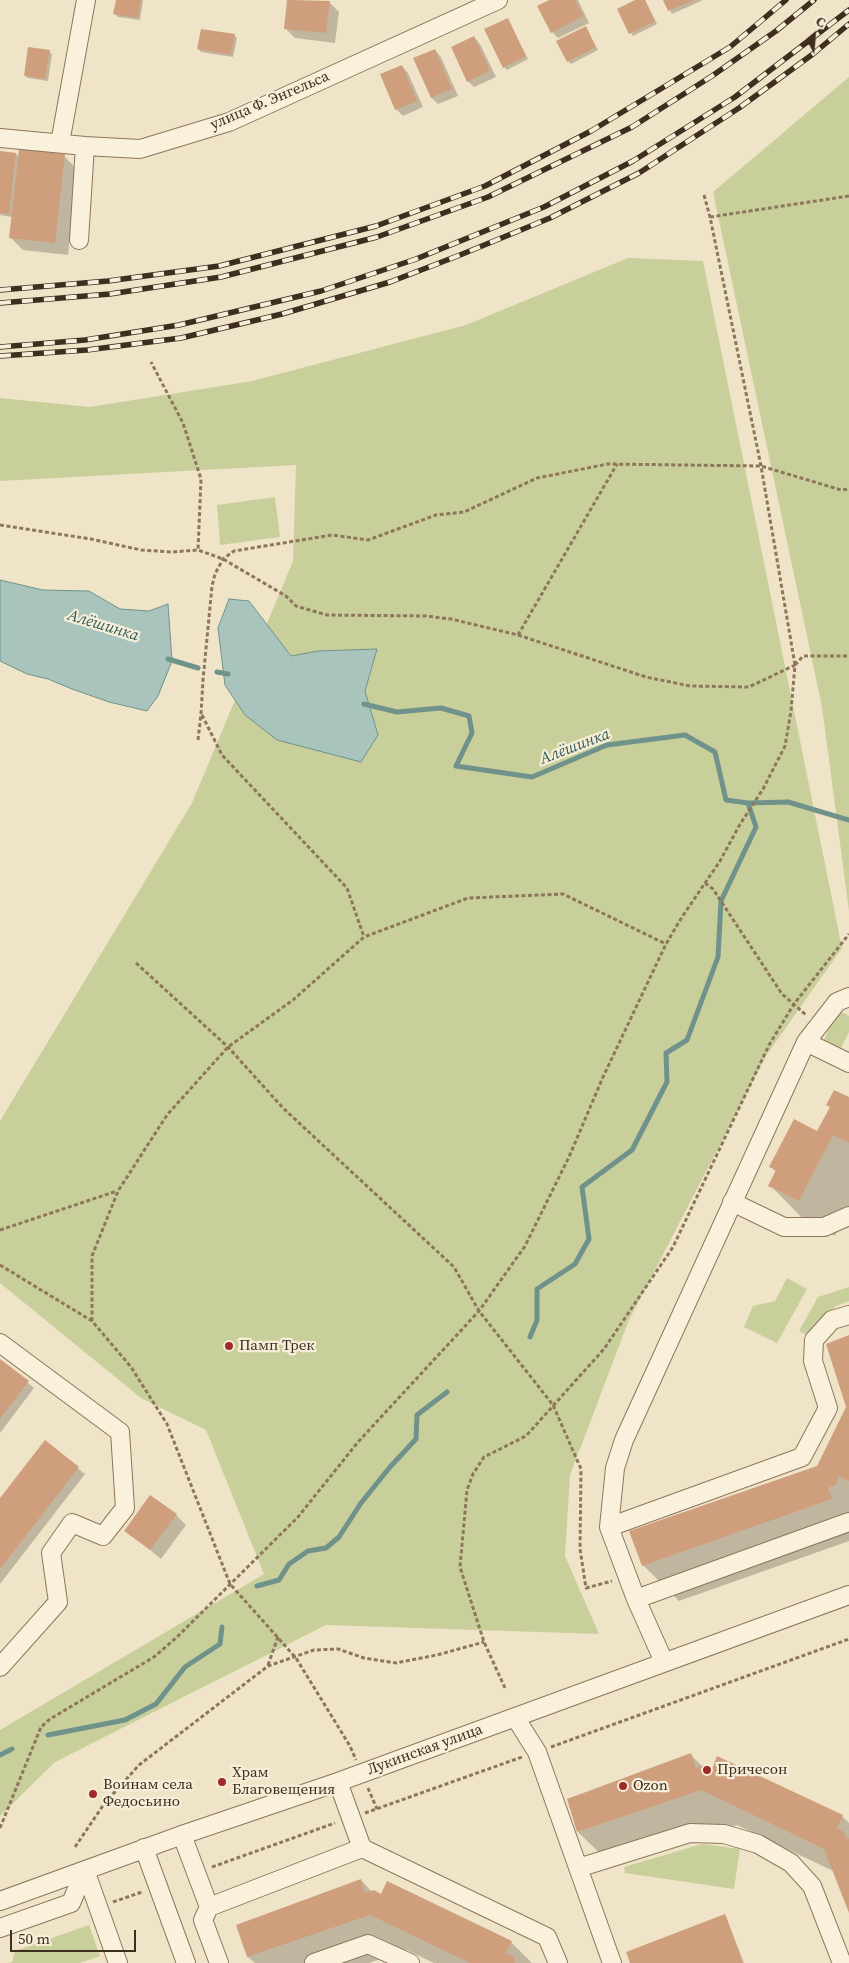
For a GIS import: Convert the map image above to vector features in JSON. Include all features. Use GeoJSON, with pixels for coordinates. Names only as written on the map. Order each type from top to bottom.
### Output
{"type":"FeatureCollection","features":[{"type":"Feature","properties":{"kind":"street"},"geometry":{"type":"LineString","coordinates":[[60,143],[86,0]]}},
{"type":"Feature","properties":{"kind":"street","name":"улица Ф. Энгельса"},"geometry":{"type":"LineString","coordinates":[[0,138],[140,149],[229,122],[498,0]]}},
{"type":"Feature","properties":{"kind":"street"},"geometry":{"type":"LineString","coordinates":[[79,240],[86,146]]}},
{"type":"Feature","properties":{"kind":"street"},"geometry":{"type":"LineString","coordinates":[[664,1662],[636,1599],[629,1576],[609,1527],[616,1468],[624,1440],[806,1042],[837,1002],[849,997]]}},
{"type":"Feature","properties":{"kind":"street"},"geometry":{"type":"LineString","coordinates":[[806,1042],[849,1063]]}},
{"type":"Feature","properties":{"kind":"street"},"geometry":{"type":"LineString","coordinates":[[732,1202],[784,1227],[824,1227],[849,1216]]}},
{"type":"Feature","properties":{"kind":"street"},"geometry":{"type":"LineString","coordinates":[[609,1527],[802,1457],[828,1408],[813,1361],[814,1340],[832,1320],[849,1314]]}},
{"type":"Feature","properties":{"kind":"street"},"geometry":{"type":"LineString","coordinates":[[0,1343],[120,1432],[125,1508],[102,1536],[72,1524],[51,1553],[58,1602],[0,1667]]}},
{"type":"Feature","properties":{"kind":"street"},"geometry":{"type":"LineString","coordinates":[[636,1599],[849,1522]]}},
{"type":"Feature","properties":{"kind":"street","name":"Лукинская улица"},"geometry":{"type":"LineString","coordinates":[[0,1901],[144,1848],[338,1782],[849,1595]]}},
{"type":"Feature","properties":{"kind":"street"},"geometry":{"type":"LineString","coordinates":[[515,1717],[537,1752],[612,1963]]}},
{"type":"Feature","properties":{"kind":"street"},"geometry":{"type":"LineString","coordinates":[[338,1782],[362,1848],[547,1937],[558,1963]]}},
{"type":"Feature","properties":{"kind":"street"},"geometry":{"type":"LineString","coordinates":[[578,1868],[690,1833],[724,1834],[758,1844],[791,1862],[812,1886],[842,1963]]}},
{"type":"Feature","properties":{"kind":"street"},"geometry":{"type":"LineString","coordinates":[[182,1835],[209,1907]]}},
{"type":"Feature","properties":{"kind":"street"},"geometry":{"type":"LineString","coordinates":[[144,1848],[186,1963]]}},
{"type":"Feature","properties":{"kind":"street"},"geometry":{"type":"LineString","coordinates":[[219,1963],[202,1920],[209,1907],[362,1848]]}},
{"type":"Feature","properties":{"kind":"street"},"geometry":{"type":"LineString","coordinates":[[85,1870],[114,1962]]}},
{"type":"Feature","properties":{"kind":"street"},"geometry":{"type":"LineString","coordinates":[[0,1928],[71,1904],[85,1870]]}},
{"type":"Feature","properties":{"kind":"street"},"geometry":{"type":"LineString","coordinates":[[314,1963],[368,1944],[410,1963]]}},
{"type":"Feature","properties":{"kind":"path"},"geometry":{"type":"LineString","coordinates":[[0,1828],[41,1727],[50,1719],[154,1657],[177,1637],[298,1517],[358,1442],[479,1311],[525,1246],[569,1157],[603,1076],[666,944],[720,861],[785,746],[791,711],[794,665],[761,466],[704,195]]}},
{"type":"Feature","properties":{"kind":"path"},"geometry":{"type":"LineString","coordinates":[[710,217],[849,196]]}},
{"type":"Feature","properties":{"kind":"path"},"geometry":{"type":"LineString","coordinates":[[151,362],[183,423],[201,478],[198,550]]}},
{"type":"Feature","properties":{"kind":"path"},"geometry":{"type":"LineString","coordinates":[[198,740],[212,586],[215,574],[224,559],[234,551],[332,535],[368,540],[436,515],[464,512],[536,478],[608,464],[761,466],[841,490],[849,489]]}},
{"type":"Feature","properties":{"kind":"path"},"geometry":{"type":"LineString","coordinates":[[518,635],[617,464]]}},
{"type":"Feature","properties":{"kind":"path"},"geometry":{"type":"LineString","coordinates":[[0,525],[91,539],[141,550],[172,552],[198,550],[224,559],[286,596],[296,606],[327,616],[426,616],[451,619],[518,635],[646,677],[690,686],[749,687],[794,665],[803,656],[849,656]]}},
{"type":"Feature","properties":{"kind":"path"},"geometry":{"type":"LineString","coordinates":[[201,714],[222,755],[347,888],[364,938]]}},
{"type":"Feature","properties":{"kind":"path"},"geometry":{"type":"LineString","coordinates":[[705,883],[713,889],[782,994],[818,1025]]}},
{"type":"Feature","properties":{"kind":"path"},"geometry":{"type":"LineString","coordinates":[[92,1322],[92,1256],[118,1191],[167,1115],[228,1047],[294,1000],[364,938],[468,898],[564,894],[666,944]]}},
{"type":"Feature","properties":{"kind":"path"},"geometry":{"type":"LineString","coordinates":[[504,1688],[484,1642],[460,1567],[467,1490],[473,1474],[484,1457],[526,1436],[604,1349],[673,1247],[769,1045],[794,1004],[849,934]]}},
{"type":"Feature","properties":{"kind":"path"},"geometry":{"type":"LineString","coordinates":[[136,963],[228,1047],[284,1108],[454,1267],[479,1311],[553,1405],[581,1469],[580,1549],[586,1588],[629,1576]]}},
{"type":"Feature","properties":{"kind":"path"},"geometry":{"type":"LineString","coordinates":[[0,1230],[118,1191]]}},
{"type":"Feature","properties":{"kind":"path"},"geometry":{"type":"LineString","coordinates":[[0,1265],[92,1322],[131,1367],[167,1424],[230,1584],[296,1658],[350,1746]]}},
{"type":"Feature","properties":{"kind":"path"},"geometry":{"type":"LineString","coordinates":[[268,1666],[278,1637]]}},
{"type":"Feature","properties":{"kind":"path"},"geometry":{"type":"LineString","coordinates":[[196,1872],[537,1752],[849,1639]]}},
{"type":"Feature","properties":{"kind":"path"},"geometry":{"type":"LineString","coordinates":[[75,1847],[104,1804],[140,1765],[268,1666],[296,1658],[314,1650],[338,1649],[364,1658],[396,1663],[437,1655],[484,1642]]}},
{"type":"Feature","properties":{"kind":"path"},"geometry":{"type":"LineString","coordinates":[[98,1908],[157,1886]]}},
{"type":"Feature","properties":{"kind":"green space"},"geometry":{"type":"Polygon","coordinates":[[[849,77],[849,911],[822,707],[713,192],[849,77]]]}},
{"type":"Feature","properties":{"kind":"green space"},"geometry":{"type":"Polygon","coordinates":[[[628,258],[703,261],[842,948],[766,1056],[629,1320],[570,1475],[565,1556],[599,1634],[326,1625],[55,1762],[0,1816],[0,1730],[264,1574],[206,1430],[141,1398],[0,1283],[0,1121],[192,803],[293,561],[296,465],[0,481],[0,398],[90,407],[252,381],[466,325],[628,258]]]}},
{"type":"Feature","properties":{"kind":"green space"},"geometry":{"type":"Polygon","coordinates":[[[275,497],[280,537],[220,545],[217,505],[275,497]]]}},
{"type":"Feature","properties":{"kind":"green space"},"geometry":{"type":"Polygon","coordinates":[[[838,1010],[849,1016],[849,1032],[840,1050],[823,1042],[838,1010]]]}},
{"type":"Feature","properties":{"kind":"green space"},"geometry":{"type":"Polygon","coordinates":[[[787,1278],[807,1289],[777,1343],[744,1327],[753,1306],[775,1301],[787,1278]]]}},
{"type":"Feature","properties":{"kind":"green space"},"geometry":{"type":"Polygon","coordinates":[[[849,1287],[849,1301],[836,1306],[807,1335],[799,1331],[818,1297],[849,1287]]]}},
{"type":"Feature","properties":{"kind":"green space"},"geometry":{"type":"Polygon","coordinates":[[[702,1844],[740,1849],[734,1889],[625,1873],[624,1867],[702,1844]]]}},
{"type":"Feature","properties":{"kind":"green space"},"geometry":{"type":"Polygon","coordinates":[[[89,1925],[100,1956],[80,1963],[8,1963],[12,1962],[15,1951],[89,1925]]]}},
{"type":"Feature","properties":{"kind":"water"},"geometry":{"type":"Polygon","coordinates":[[[0,580],[43,590],[89,591],[120,609],[149,611],[168,604],[172,661],[158,696],[147,711],[109,702],[48,679],[27,674],[0,661],[0,580]]]}},
{"type":"Feature","properties":{"kind":"water"},"geometry":{"type":"Polygon","coordinates":[[[229,599],[249,601],[291,656],[318,651],[377,649],[365,691],[378,735],[361,762],[277,740],[245,715],[225,685],[218,628],[229,599]]]}},
{"type":"Feature","properties":{"kind":"building"},"geometry":{"type":"Polygon","coordinates":[[[116,0],[141,0],[138,18],[113,14],[116,0]]]}},
{"type":"Feature","properties":{"kind":"building"},"geometry":{"type":"Polygon","coordinates":[[[287,0],[330,1],[326,33],[284,29],[287,0]]]}},
{"type":"Feature","properties":{"kind":"building"},"geometry":{"type":"Polygon","coordinates":[[[549,0],[575,0],[584,16],[551,33],[537,6],[549,0]]]}},
{"type":"Feature","properties":{"kind":"building"},"geometry":{"type":"Polygon","coordinates":[[[635,0],[645,0],[655,21],[629,34],[617,9],[635,0]]]}},
{"type":"Feature","properties":{"kind":"building"},"geometry":{"type":"Polygon","coordinates":[[[663,0],[695,0],[668,11],[663,0]]]}},
{"type":"Feature","properties":{"kind":"building"},"geometry":{"type":"Polygon","coordinates":[[[508,18],[526,56],[503,68],[484,29],[508,18]]]}},
{"type":"Feature","properties":{"kind":"building"},"geometry":{"type":"Polygon","coordinates":[[[586,26],[596,47],[567,62],[556,41],[586,26]]]}},
{"type":"Feature","properties":{"kind":"building"},"geometry":{"type":"Polygon","coordinates":[[[201,29],[235,34],[231,55],[197,49],[201,29]]]}},
{"type":"Feature","properties":{"kind":"building"},"geometry":{"type":"Polygon","coordinates":[[[474,36],[490,71],[467,82],[451,47],[474,36]]]}},
{"type":"Feature","properties":{"kind":"building"},"geometry":{"type":"Polygon","coordinates":[[[28,47],[50,50],[45,79],[24,76],[28,47]]]}},
{"type":"Feature","properties":{"kind":"building"},"geometry":{"type":"Polygon","coordinates":[[[435,49],[452,89],[431,98],[413,58],[435,49]]]}},
{"type":"Feature","properties":{"kind":"building"},"geometry":{"type":"Polygon","coordinates":[[[402,65],[417,101],[395,110],[380,74],[402,65]]]}},
{"type":"Feature","properties":{"kind":"building"},"geometry":{"type":"Polygon","coordinates":[[[19,149],[65,154],[55,243],[9,238],[19,149]]]}},
{"type":"Feature","properties":{"kind":"building"},"geometry":{"type":"Polygon","coordinates":[[[0,151],[16,153],[9,214],[0,213],[0,151]]]}},
{"type":"Feature","properties":{"kind":"building"},"geometry":{"type":"Polygon","coordinates":[[[834,1090],[849,1097],[849,1143],[833,1135],[799,1201],[768,1186],[776,1170],[769,1167],[794,1119],[817,1131],[830,1107],[826,1105],[834,1090]]]}},
{"type":"Feature","properties":{"kind":"building"},"geometry":{"type":"Polygon","coordinates":[[[849,1335],[849,1481],[838,1476],[836,1485],[828,1488],[832,1499],[642,1566],[629,1531],[817,1466],[846,1407],[826,1344],[849,1335]]]}},
{"type":"Feature","properties":{"kind":"building"},"geometry":{"type":"Polygon","coordinates":[[[0,1359],[29,1381],[0,1419],[0,1359]]]}},
{"type":"Feature","properties":{"kind":"building"},"geometry":{"type":"Polygon","coordinates":[[[45,1440],[79,1467],[0,1569],[0,1498],[45,1440]]]}},
{"type":"Feature","properties":{"kind":"building"},"geometry":{"type":"Polygon","coordinates":[[[150,1495],[177,1514],[150,1550],[124,1531],[150,1495]]]}},
{"type":"Feature","properties":{"kind":"building"},"geometry":{"type":"Polygon","coordinates":[[[691,1753],[696,1768],[704,1765],[712,1769],[717,1756],[843,1815],[837,1828],[844,1832],[847,1839],[849,1838],[849,1913],[824,1849],[701,1790],[577,1832],[567,1799],[691,1753]]]}},
{"type":"Feature","properties":{"kind":"building"},"geometry":{"type":"Polygon","coordinates":[[[361,1879],[365,1893],[374,1890],[381,1894],[387,1881],[512,1941],[506,1953],[514,1957],[515,1963],[470,1963],[370,1915],[247,1957],[236,1925],[361,1879]]]}},
{"type":"Feature","properties":{"kind":"building"},"geometry":{"type":"Polygon","coordinates":[[[725,1914],[743,1963],[630,1963],[626,1952],[725,1914]]]}},
{"type":"Feature","properties":{"kind":"waterway","name":"Алёшинка"},"geometry":{"type":"LineString","coordinates":[[168,659],[198,668]]}},
{"type":"Feature","properties":{"kind":"waterway","name":"Алёшинка"},"geometry":{"type":"LineString","coordinates":[[217,672],[228,674]]}},
{"type":"Feature","properties":{"kind":"waterway","name":"Алёшинка"},"geometry":{"type":"LineString","coordinates":[[364,704],[397,712],[441,708],[469,716],[472,733],[456,766],[532,777],[607,745],[685,735],[715,752],[726,800],[748,803],[788,802],[849,820]]}},
{"type":"Feature","properties":{"kind":"waterway"},"geometry":{"type":"LineString","coordinates":[[530,1337],[537,1320],[537,1289],[575,1264],[589,1239],[582,1187],[632,1150],[667,1082],[666,1053],[687,1040],[718,957],[721,901],[756,827],[748,803]]}},
{"type":"Feature","properties":{"kind":"waterway"},"geometry":{"type":"LineString","coordinates":[[257,1586],[279,1580],[289,1564],[308,1551],[326,1548],[339,1537],[361,1503],[416,1439],[417,1415],[447,1392]]}},
{"type":"Feature","properties":{"kind":"waterway"},"geometry":{"type":"LineString","coordinates":[[48,1735],[125,1720],[156,1704],[185,1667],[220,1644],[222,1627]]}},
{"type":"Feature","properties":{"kind":"waterway"},"geometry":{"type":"LineString","coordinates":[[0,1755],[12,1749]]}},
{"type":"Feature","properties":{"kind":"railway"},"geometry":{"type":"LineString","coordinates":[[0,290],[108,281],[219,266],[376,226],[485,186],[591,131],[730,47],[786,0]]}},
{"type":"Feature","properties":{"kind":"railway"},"geometry":{"type":"LineString","coordinates":[[0,303],[110,294],[221,277],[377,237],[488,197],[632,127],[712,76],[776,31],[814,0]]}},
{"type":"Feature","properties":{"kind":"railway"},"geometry":{"type":"LineString","coordinates":[[0,347],[85,340],[179,325],[321,291],[416,259],[544,207],[633,161],[735,97],[849,10]]}},
{"type":"Feature","properties":{"kind":"railway"},"geometry":{"type":"LineString","coordinates":[[0,356],[87,350],[181,338],[282,314],[390,282],[460,255],[550,218],[639,173],[739,108],[813,54],[849,24]]}},
{"type":"Feature","properties":{"kind":"place","name":"Памп Трек"},"geometry":{"type":"Point","coordinates":[229,1346]}},
{"type":"Feature","properties":{"kind":"place","name":"Причесон"},"geometry":{"type":"Point","coordinates":[707,1770]}},
{"type":"Feature","properties":{"kind":"place","name":"Храм Благовещения"},"geometry":{"type":"Point","coordinates":[222,1782]}},
{"type":"Feature","properties":{"kind":"place","name":"Ozon"},"geometry":{"type":"Point","coordinates":[623,1786]}},
{"type":"Feature","properties":{"kind":"place","name":"Воинам села Федосьино"},"geometry":{"type":"Point","coordinates":[93,1794]}}]}
